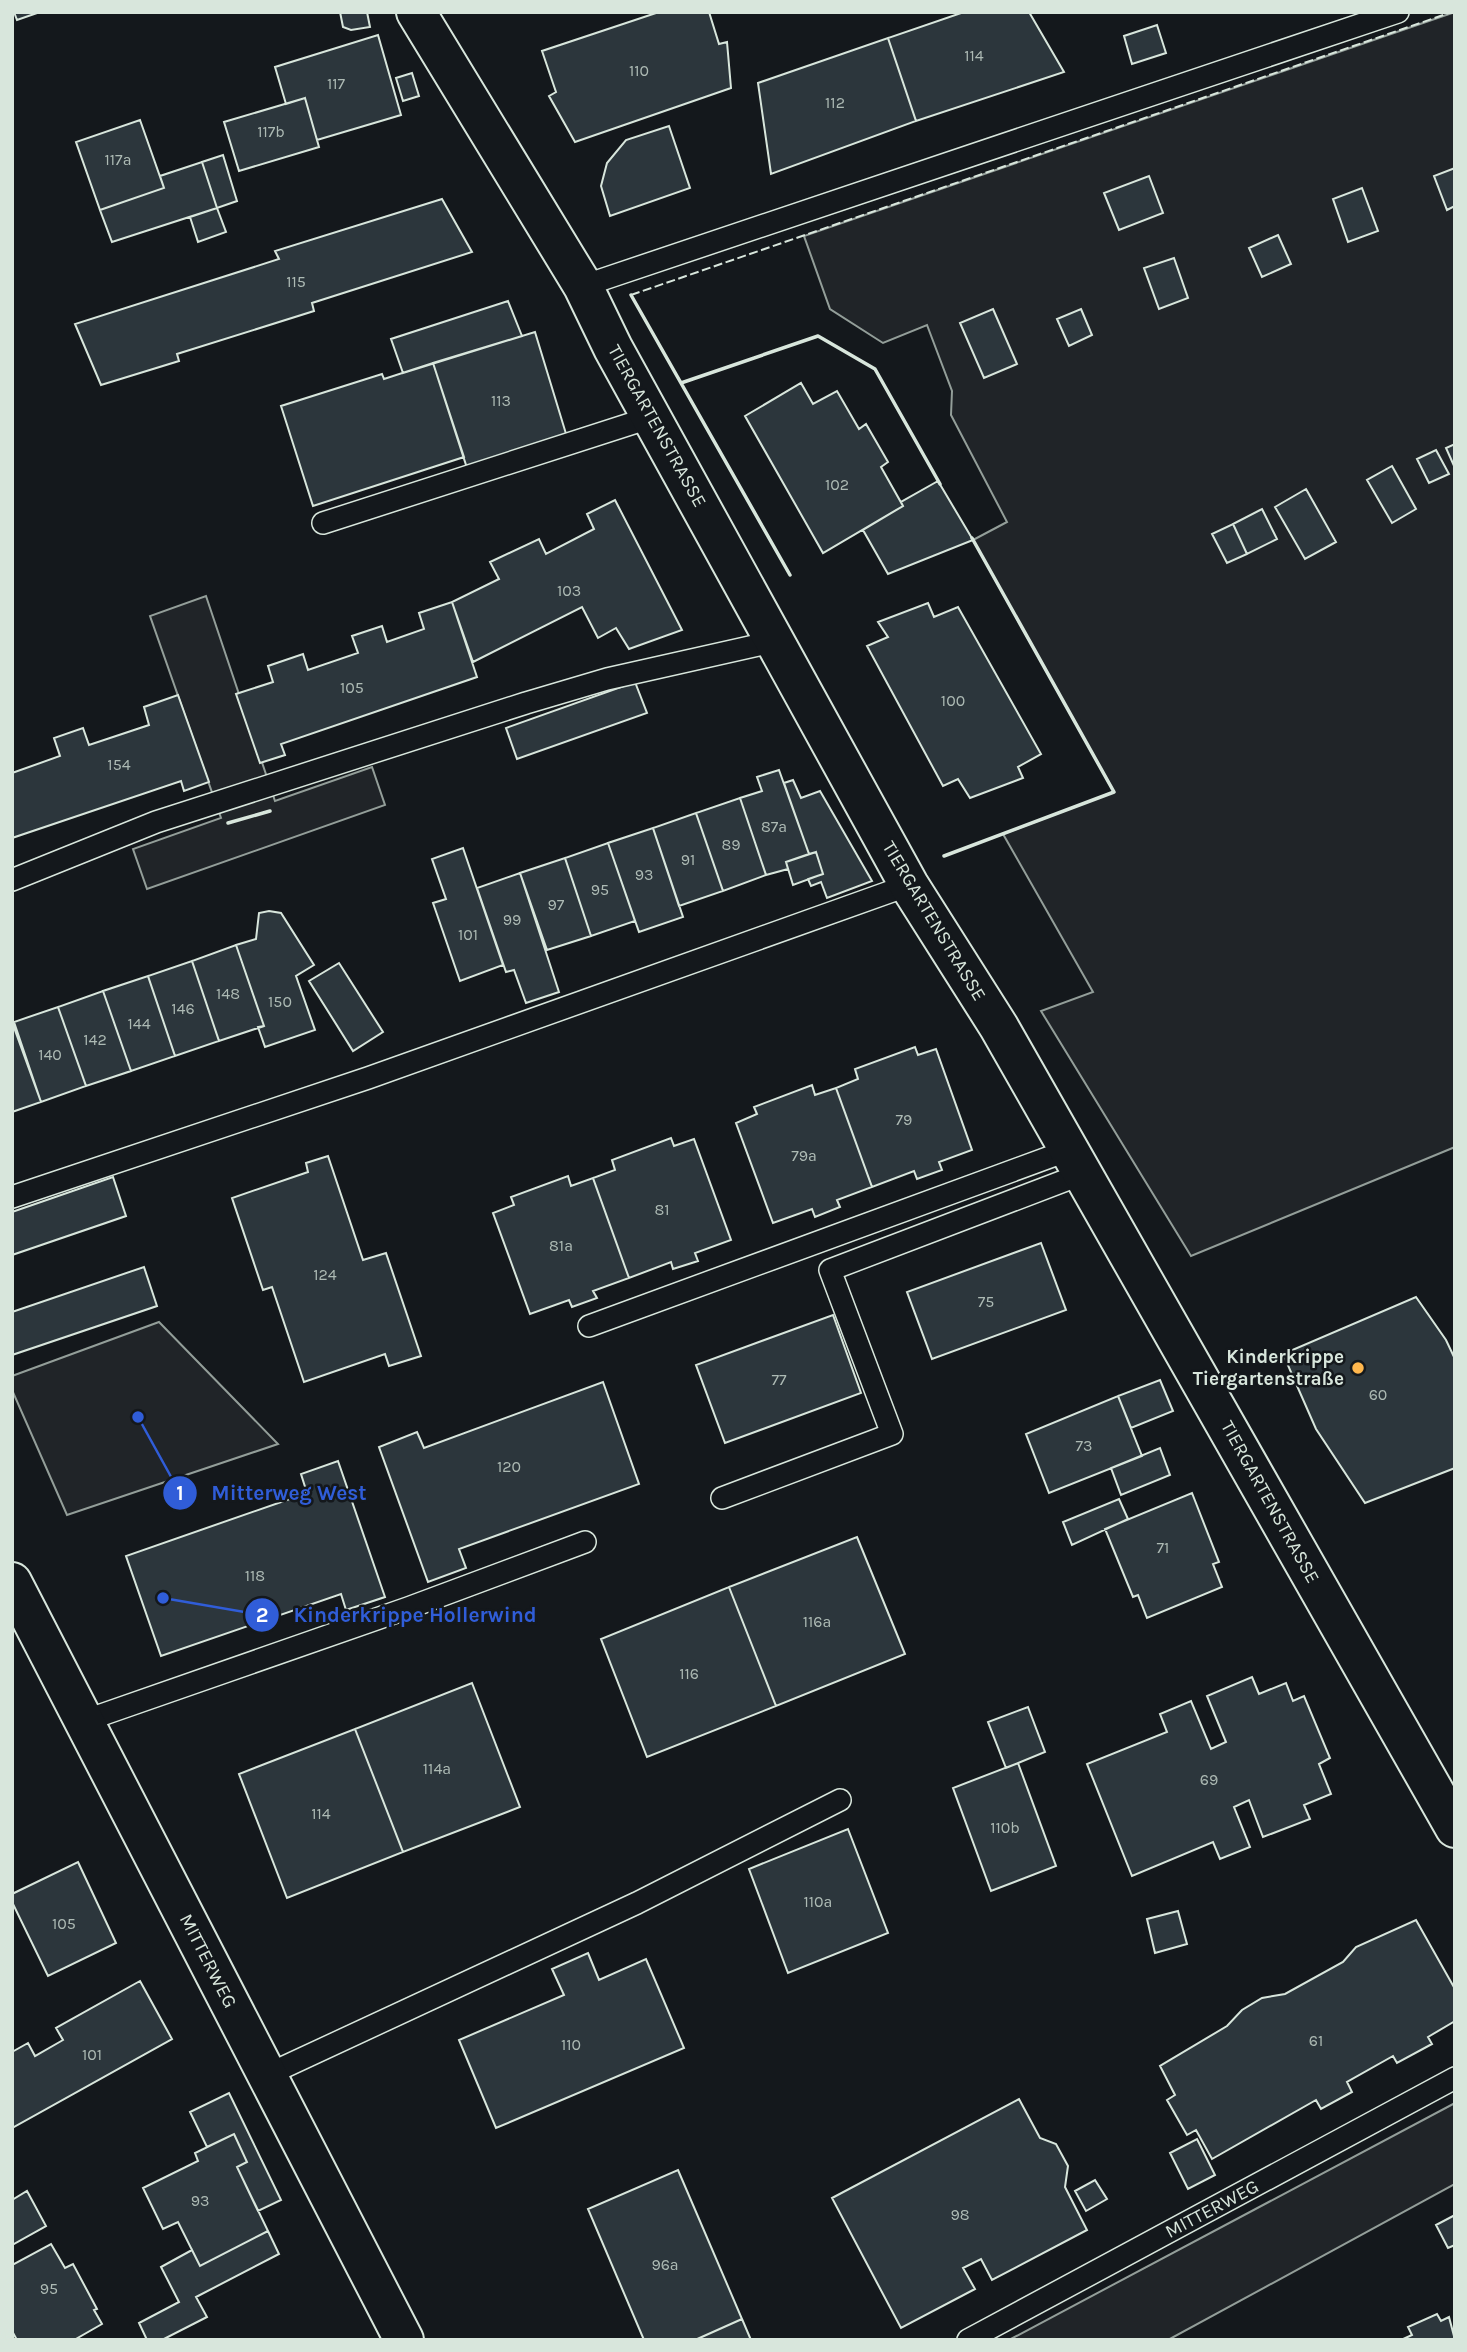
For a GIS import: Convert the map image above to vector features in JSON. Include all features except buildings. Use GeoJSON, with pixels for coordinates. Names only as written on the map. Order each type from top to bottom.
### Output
{"type":"FeatureCollection","features":[{"type":"Feature","properties":{"kind":"street","name":"TIERGARTENSTRASSE"},"geometry":{"type":"LineString","coordinates":[[416,12],[583,286],[909,885],[999,1027],[1185,1349],[1455,1828]]}},
{"type":"Feature","properties":{"kind":"street","name":"MITTERWEG"},"geometry":{"type":"LineString","coordinates":[[12,1583],[404,2340]]}},
{"type":"Feature","properties":{"kind":"lane"},"geometry":{"type":"LineString","coordinates":[[583,286],[1398,12]]}},
{"type":"Feature","properties":{"kind":"lane"},"geometry":{"type":"LineString","coordinates":[[323,523],[652,417]]}},
{"type":"Feature","properties":{"kind":"lane"},"geometry":{"type":"LineString","coordinates":[[12,880],[156,822],[526,703],[607,679],[776,641]]}},
{"type":"Feature","properties":{"kind":"lane"},"geometry":{"type":"LineString","coordinates":[[12,1197],[368,1078],[909,885]]}},
{"type":"Feature","properties":{"kind":"lane"},"geometry":{"type":"LineString","coordinates":[[589,1326],[1076,1162]]}},
{"type":"Feature","properties":{"kind":"lane"},"geometry":{"type":"LineString","coordinates":[[722,1498],[892,1434],[830,1270],[1076,1162]]}},
{"type":"Feature","properties":{"kind":"lane"},"geometry":{"type":"LineString","coordinates":[[84,1721],[408,1608],[584,1542]]}},
{"type":"Feature","properties":{"kind":"lane"},"geometry":{"type":"LineString","coordinates":[[267,2075],[637,1903],[840,1800]]}},
{"type":"Feature","properties":{"kind":"lane","name":"MITTERWEG"},"geometry":{"type":"LineString","coordinates":[[968,2340],[1455,2078]]}},
{"type":"Feature","properties":{"kind":"shaded area"},"geometry":{"type":"Polygon","coordinates":[[[1455,12],[1455,1147],[1191,1256],[1041,1011],[1093,992],[1003,834],[1114,792],[973,540],[1007,522],[951,415],[952,391],[927,325],[883,343],[830,309],[804,236],[1455,12]]]}},
{"type":"Feature","properties":{"kind":"shaded area"},"geometry":{"type":"Polygon","coordinates":[[[206,596],[275,801],[372,767],[385,805],[147,889],[133,849],[221,818],[150,616],[206,596]]]}},
{"type":"Feature","properties":{"kind":"shaded area"},"geometry":{"type":"Polygon","coordinates":[[[159,1322],[278,1444],[67,1515],[12,1390],[12,1376],[159,1322]]]}},
{"type":"Feature","properties":{"kind":"shaded area"},"geometry":{"type":"Polygon","coordinates":[[[1455,2103],[1455,2184],[1168,2340],[1009,2340],[1455,2103]]]}},
{"type":"Feature","properties":{"kind":"fence"},"geometry":{"type":"LineString","coordinates":[[631,295],[1452,12]]}},
{"type":"Feature","properties":{"kind":"wall"},"geometry":{"type":"LineString","coordinates":[[631,295],[790,575]]}},
{"type":"Feature","properties":{"kind":"wall"},"geometry":{"type":"LineString","coordinates":[[681,383],[818,336],[875,369],[940,484]]}},
{"type":"Feature","properties":{"kind":"wall"},"geometry":{"type":"LineString","coordinates":[[944,856],[1114,792],[972,538]]}},
{"type":"Feature","properties":{"kind":"wall"},"geometry":{"type":"LineString","coordinates":[[228,823],[270,811]]}},
{"type":"Feature","properties":{"kind":"place","name":"Kinderkrippe Tiergartenstraße"},"geometry":{"type":"Point","coordinates":[1358,1368]}},
{"type":"Feature","properties":{"kind":"place","name":"Mitterweg West"},"geometry":{"type":"Point","coordinates":[138,1417]}},
{"type":"Feature","properties":{"kind":"place","name":"Kinderkrippe Hollerwind"},"geometry":{"type":"Point","coordinates":[163,1598]}}]}
